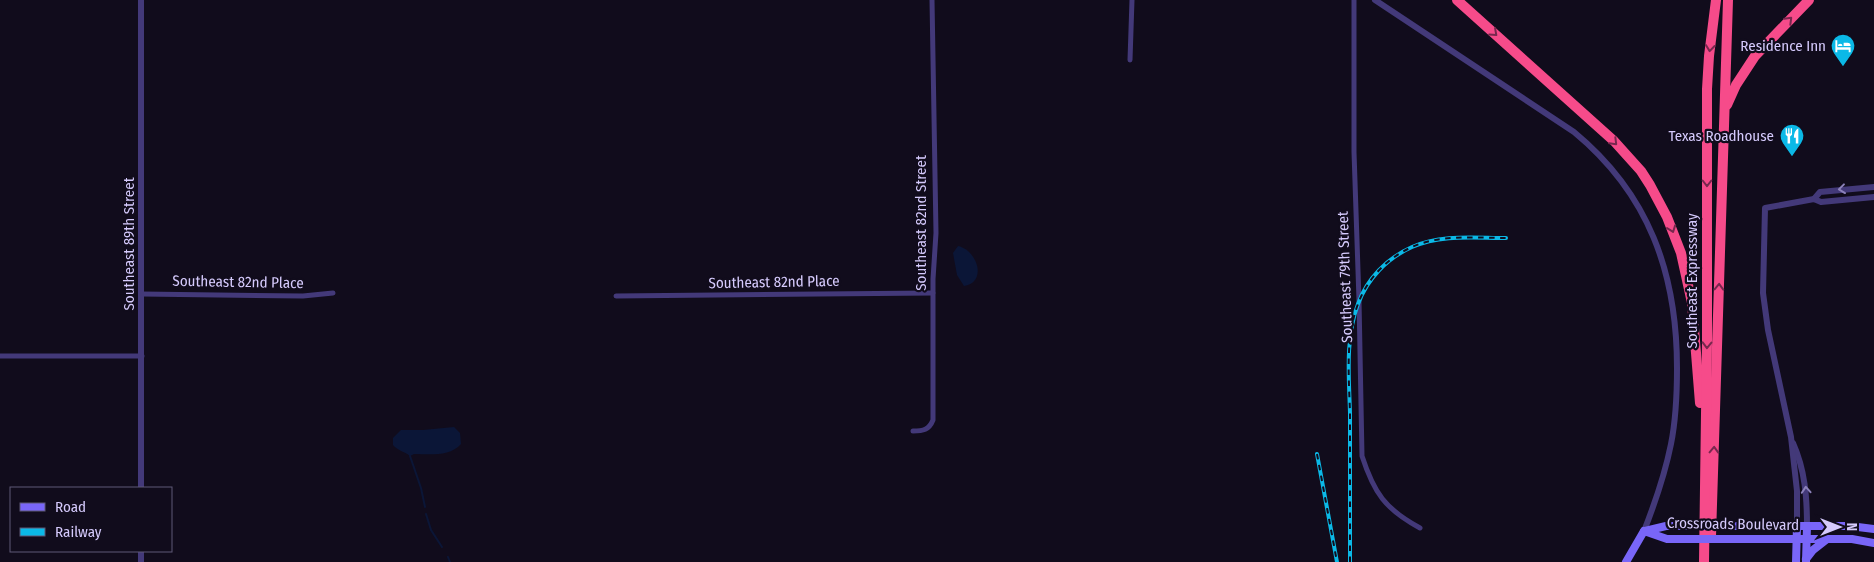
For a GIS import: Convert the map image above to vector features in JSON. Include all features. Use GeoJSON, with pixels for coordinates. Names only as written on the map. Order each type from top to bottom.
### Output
{"type":"FeatureCollection","features":[{"type":"Feature","properties":{"kind":"highway"},"geometry":{"type":"LineString","coordinates":[[1458,0],[1614,141],[1641,171],[1667,217],[1681,253],[1692,303],[1705,456]]}},
{"type":"Feature","properties":{"kind":"highway","name":"Southeast Expressway"},"geometry":{"type":"LineString","coordinates":[[1704,562],[1707,340],[1707,90],[1716,0]]}},
{"type":"Feature","properties":{"kind":"highway","name":"Southeast Expressway"},"geometry":{"type":"LineString","coordinates":[[1710,562],[1725,108],[1724,76],[1728,0]]}},
{"type":"Feature","properties":{"kind":"highway"},"geometry":{"type":"LineString","coordinates":[[1725,108],[1736,85],[1755,56],[1809,0]]}},
{"type":"Feature","properties":{"kind":"main road","name":"Crossroads Boulevard"},"geometry":{"type":"LineString","coordinates":[[1644,531],[1666,526],[1864,526],[1874,529]]}},
{"type":"Feature","properties":{"kind":"main road"},"geometry":{"type":"LineString","coordinates":[[1796,562],[1797,526]]}},
{"type":"Feature","properties":{"kind":"main road"},"geometry":{"type":"LineString","coordinates":[[1806,561],[1807,526]]}},
{"type":"Feature","properties":{"kind":"main road","name":"Crossroads Boulevard"},"geometry":{"type":"LineString","coordinates":[[1644,531],[1668,539],[1852,539],[1874,543]]}},
{"type":"Feature","properties":{"kind":"main road"},"geometry":{"type":"LineString","coordinates":[[1626,562],[1644,531]]}},
{"type":"Feature","properties":{"kind":"main road"},"geometry":{"type":"LineString","coordinates":[[1806,561],[1813,550],[1827,539]]}},
{"type":"Feature","properties":{"kind":"street","name":"Southeast 89th Street"},"geometry":{"type":"LineString","coordinates":[[140,0],[141,487]]}},
{"type":"Feature","properties":{"kind":"street","name":"Southeast 82nd Street"},"geometry":{"type":"LineString","coordinates":[[913,431],[926,430],[933,420],[933,293],[936,233],[932,0]]}},
{"type":"Feature","properties":{"kind":"street"},"geometry":{"type":"LineString","coordinates":[[1130,0],[1130,60]]}},
{"type":"Feature","properties":{"kind":"street","name":"Southeast 79th Street"},"geometry":{"type":"LineString","coordinates":[[1354,0],[1354,152],[1360,300],[1362,456],[1368,476],[1388,506],[1400,517],[1420,528]]}},
{"type":"Feature","properties":{"kind":"street"},"geometry":{"type":"LineString","coordinates":[[1375,0],[1574,132],[1601,155],[1635,200],[1653,235],[1665,268],[1674,308],[1677,341],[1676,397],[1671,443],[1658,494],[1644,531]]}},
{"type":"Feature","properties":{"kind":"street"},"geometry":{"type":"LineString","coordinates":[[1797,526],[1797,491],[1791,437],[1768,330],[1763,293],[1765,208],[1814,198],[1820,192],[1856,187],[1874,187]]}},
{"type":"Feature","properties":{"kind":"street"},"geometry":{"type":"LineString","coordinates":[[1814,198],[1821,202],[1874,197]]}},
{"type":"Feature","properties":{"kind":"street","name":"Southeast 82nd Place"},"geometry":{"type":"LineString","coordinates":[[142,294],[303,296],[333,293]]}},
{"type":"Feature","properties":{"kind":"street","name":"Southeast 82nd Place"},"geometry":{"type":"LineString","coordinates":[[616,296],[933,293]]}},
{"type":"Feature","properties":{"kind":"street"},"geometry":{"type":"LineString","coordinates":[[0,356],[142,356]]}},
{"type":"Feature","properties":{"kind":"street"},"geometry":{"type":"LineString","coordinates":[[1791,437],[1805,476],[1807,526]]}},
{"type":"Feature","properties":{"kind":"water"},"geometry":{"type":"Polygon","coordinates":[[[958,246],[970,253],[975,259],[977,266],[978,273],[976,279],[964,286],[957,275],[953,253],[958,246]]]}},
{"type":"Feature","properties":{"kind":"water"},"geometry":{"type":"Polygon","coordinates":[[[454,427],[460,433],[461,444],[445,453],[414,454],[410,456],[393,445],[393,438],[401,430],[454,427]]]}},
{"type":"Feature","properties":{"kind":"waterway"},"geometry":{"type":"LineString","coordinates":[[410,456],[421,488],[425,507]]}},
{"type":"Feature","properties":{"kind":"waterway"},"geometry":{"type":"LineString","coordinates":[[426,514],[431,530],[442,547]]}},
{"type":"Feature","properties":{"kind":"waterway"},"geometry":{"type":"LineString","coordinates":[[448,557],[450,562]]}},
{"type":"Feature","properties":{"kind":"railway"},"geometry":{"type":"LineString","coordinates":[[1350,562],[1349,344],[1354,317],[1362,295],[1372,278],[1386,263],[1412,247],[1446,238],[1506,238]]}},
{"type":"Feature","properties":{"kind":"railway"},"geometry":{"type":"LineString","coordinates":[[1317,454],[1337,562]]}},
{"type":"Feature","properties":{"kind":"place","name":"Residence Inn"},"geometry":{"type":"Point","coordinates":[1843,67]}},
{"type":"Feature","properties":{"kind":"place","name":"Texas Roadhouse"},"geometry":{"type":"Point","coordinates":[1792,157]}}]}
